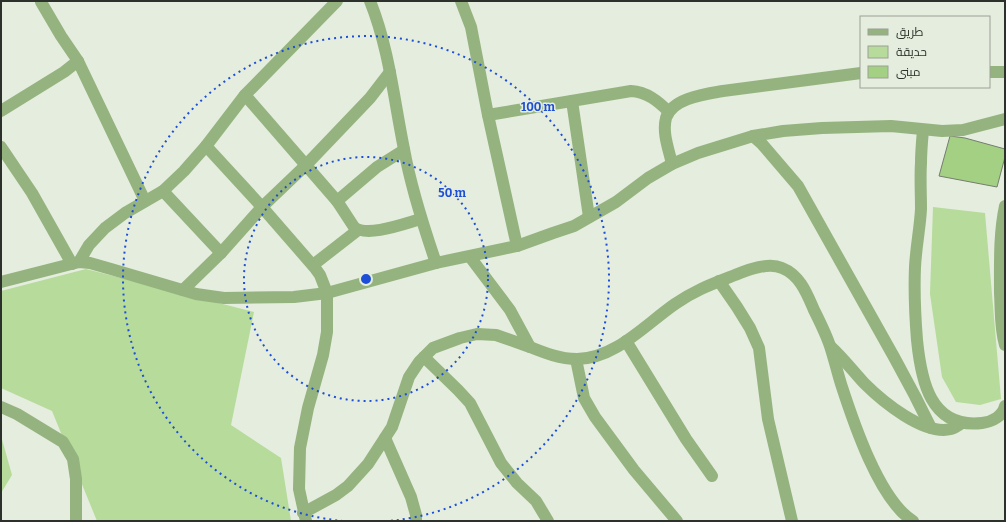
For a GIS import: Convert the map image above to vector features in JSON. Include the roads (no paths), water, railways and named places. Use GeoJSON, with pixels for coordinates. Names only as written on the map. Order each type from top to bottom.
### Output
{"type":"FeatureCollection","features":[{"type":"Feature","properties":{"kind":"street"},"geometry":{"type":"LineString","coordinates":[[39,1],[78,61],[145,201]]}},
{"type":"Feature","properties":{"kind":"street"},"geometry":{"type":"LineString","coordinates":[[76,263],[89,245],[106,228],[125,213],[163,191],[184,171],[206,146],[245,95],[337,1]]}},
{"type":"Feature","properties":{"kind":"street"},"geometry":{"type":"LineString","coordinates":[[370,1],[380,29],[390,72],[409,173],[421,218],[436,263]]}},
{"type":"Feature","properties":{"kind":"street"},"geometry":{"type":"LineString","coordinates":[[461,1],[471,28],[488,115],[517,246]]}},
{"type":"Feature","properties":{"kind":"street"},"geometry":{"type":"LineString","coordinates":[[1,111],[64,72],[78,61]]}},
{"type":"Feature","properties":{"kind":"street"},"geometry":{"type":"LineString","coordinates":[[183,290],[221,253],[262,207],[306,165],[370,98],[390,72]]}},
{"type":"Feature","properties":{"kind":"street"},"geometry":{"type":"LineString","coordinates":[[990,72],[1005,72]]}},
{"type":"Feature","properties":{"kind":"street"},"geometry":{"type":"LineString","coordinates":[[672,164],[666,134],[666,117],[669,112],[685,100],[703,94],[860,73]]}},
{"type":"Feature","properties":{"kind":"street"},"geometry":{"type":"LineString","coordinates":[[488,115],[608,95],[636,92],[644,93],[653,98],[669,112]]}},
{"type":"Feature","properties":{"kind":"street"},"geometry":{"type":"LineString","coordinates":[[245,95],[337,201],[354,227],[358,230],[364,232],[381,230],[421,218]]}},
{"type":"Feature","properties":{"kind":"street"},"geometry":{"type":"LineString","coordinates":[[572,101],[589,217]]}},
{"type":"Feature","properties":{"kind":"street"},"geometry":{"type":"LineString","coordinates":[[1,282],[76,263],[90,263],[196,294],[224,298],[294,297],[327,293],[436,263],[517,246],[574,226],[616,202],[648,178],[672,164],[698,153],[753,136],[783,131],[822,128],[891,126],[923,130],[963,130],[1005,119]]}},
{"type":"Feature","properties":{"kind":"street"},"geometry":{"type":"LineString","coordinates":[[923,130],[921,209],[915,266],[914,308],[924,382],[928,393],[938,409],[962,423],[975,424],[988,422],[1000,416],[1005,406]]}},
{"type":"Feature","properties":{"kind":"street"},"geometry":{"type":"LineString","coordinates":[[753,136],[762,144],[798,186],[908,383],[931,428]]}},
{"type":"Feature","properties":{"kind":"street"},"geometry":{"type":"LineString","coordinates":[[206,146],[313,265],[320,275],[327,293],[327,332],[323,355],[308,408],[300,448],[299,490],[305,517],[348,486],[368,464],[392,427],[409,377],[419,362],[433,348],[460,338],[477,334],[496,336],[550,355],[576,359],[589,358],[614,349],[674,305],[696,291],[748,270],[769,266],[782,268],[798,279],[808,295],[829,344],[840,383],[875,473],[895,505],[913,521]]}},
{"type":"Feature","properties":{"kind":"street"},"geometry":{"type":"LineString","coordinates":[[1,147],[76,263]]}},
{"type":"Feature","properties":{"kind":"street"},"geometry":{"type":"LineString","coordinates":[[337,201],[377,167],[404,150]]}},
{"type":"Feature","properties":{"kind":"street"},"geometry":{"type":"LineString","coordinates":[[163,191],[221,253]]}},
{"type":"Feature","properties":{"kind":"street"},"geometry":{"type":"LineString","coordinates":[[1005,206],[1002,218],[1000,257],[1001,322],[1005,345]]}},
{"type":"Feature","properties":{"kind":"street"},"geometry":{"type":"LineString","coordinates":[[313,265],[358,230]]}},
{"type":"Feature","properties":{"kind":"street"},"geometry":{"type":"LineString","coordinates":[[470,257],[510,310],[530,347]]}},
{"type":"Feature","properties":{"kind":"street"},"geometry":{"type":"LineString","coordinates":[[719,281],[750,328],[759,348],[768,418],[792,521]]}},
{"type":"Feature","properties":{"kind":"street"},"geometry":{"type":"LineString","coordinates":[[626,341],[686,439],[712,476]]}},
{"type":"Feature","properties":{"kind":"street"},"geometry":{"type":"LineString","coordinates":[[829,344],[865,384],[902,414],[931,428],[941,430],[952,429],[962,423]]}},
{"type":"Feature","properties":{"kind":"street"},"geometry":{"type":"LineString","coordinates":[[424,357],[470,403],[501,463],[536,501],[548,521]]}},
{"type":"Feature","properties":{"kind":"street"},"geometry":{"type":"LineString","coordinates":[[576,359],[584,398],[595,417],[634,470],[676,521]]}},
{"type":"Feature","properties":{"kind":"street"},"geometry":{"type":"LineString","coordinates":[[1,407],[17,414],[63,442],[73,459],[76,478],[76,521]]}},
{"type":"Feature","properties":{"kind":"street"},"geometry":{"type":"LineString","coordinates":[[385,438],[411,497],[416,515],[416,521]]}}]}
